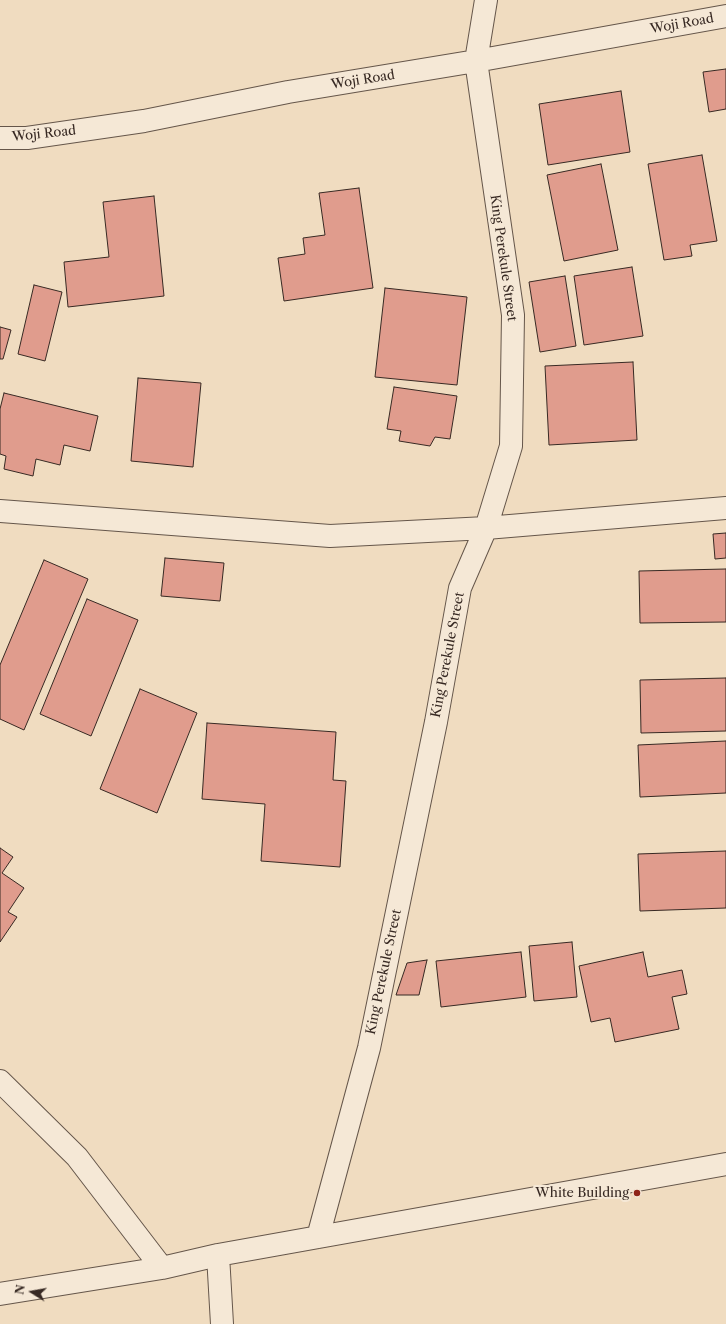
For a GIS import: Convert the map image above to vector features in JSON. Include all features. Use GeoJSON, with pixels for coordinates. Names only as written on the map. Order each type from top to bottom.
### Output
{"type":"FeatureCollection","features":[{"type":"Feature","properties":{"kind":"street","name":"King Perekule Street"},"geometry":{"type":"LineString","coordinates":[[318,1237],[369,1048],[436,722],[460,588],[486,528],[511,446],[513,315],[476,61],[486,0]]}},
{"type":"Feature","properties":{"kind":"street","name":"Woji Road"},"geometry":{"type":"LineString","coordinates":[[0,138],[26,138],[144,122],[288,92],[476,61],[726,16]]}},
{"type":"Feature","properties":{"kind":"street"},"geometry":{"type":"LineString","coordinates":[[0,511],[330,536],[486,528],[726,508]]}},
{"type":"Feature","properties":{"kind":"street"},"geometry":{"type":"LineString","coordinates":[[0,1080],[77,1157],[162,1268]]}},
{"type":"Feature","properties":{"kind":"street"},"geometry":{"type":"LineString","coordinates":[[0,1294],[162,1268],[218,1255],[726,1164]]}},
{"type":"Feature","properties":{"kind":"street"},"geometry":{"type":"LineString","coordinates":[[218,1255],[222,1324]]}},
{"type":"Feature","properties":{"kind":"building"},"geometry":{"type":"Polygon","coordinates":[[[726,69],[726,109],[709,112],[703,72],[726,69]]]}},
{"type":"Feature","properties":{"kind":"building"},"geometry":{"type":"Polygon","coordinates":[[[621,91],[630,152],[548,165],[539,104],[621,91]]]}},
{"type":"Feature","properties":{"kind":"building"},"geometry":{"type":"Polygon","coordinates":[[[702,155],[717,241],[690,245],[692,256],[664,260],[648,164],[702,155]]]}},
{"type":"Feature","properties":{"kind":"building"},"geometry":{"type":"Polygon","coordinates":[[[601,164],[618,250],[564,261],[547,175],[601,164]]]}},
{"type":"Feature","properties":{"kind":"building"},"geometry":{"type":"Polygon","coordinates":[[[359,188],[373,288],[284,301],[278,258],[305,254],[303,238],[325,235],[319,193],[359,188]]]}},
{"type":"Feature","properties":{"kind":"building"},"geometry":{"type":"Polygon","coordinates":[[[154,196],[164,296],[68,307],[64,262],[109,257],[103,202],[154,196]]]}},
{"type":"Feature","properties":{"kind":"building"},"geometry":{"type":"Polygon","coordinates":[[[632,267],[643,336],[584,345],[574,276],[632,267]]]}},
{"type":"Feature","properties":{"kind":"building"},"geometry":{"type":"Polygon","coordinates":[[[565,276],[576,346],[540,352],[529,282],[565,276]]]}},
{"type":"Feature","properties":{"kind":"building"},"geometry":{"type":"Polygon","coordinates":[[[34,285],[62,292],[45,361],[18,354],[34,285]]]}},
{"type":"Feature","properties":{"kind":"building"},"geometry":{"type":"Polygon","coordinates":[[[385,288],[467,297],[457,385],[375,377],[385,288]]]}},
{"type":"Feature","properties":{"kind":"building"},"geometry":{"type":"Polygon","coordinates":[[[0,327],[11,330],[3,359],[0,359],[0,327]]]}},
{"type":"Feature","properties":{"kind":"building"},"geometry":{"type":"Polygon","coordinates":[[[633,362],[637,440],[549,445],[545,366],[633,362]]]}},
{"type":"Feature","properties":{"kind":"building"},"geometry":{"type":"Polygon","coordinates":[[[138,378],[201,383],[193,467],[131,461],[138,378]]]}},
{"type":"Feature","properties":{"kind":"building"},"geometry":{"type":"Polygon","coordinates":[[[394,387],[457,396],[450,439],[435,437],[430,446],[399,441],[401,431],[387,429],[394,387]]]}},
{"type":"Feature","properties":{"kind":"building"},"geometry":{"type":"Polygon","coordinates":[[[4,393],[98,416],[90,451],[64,445],[60,465],[36,459],[33,476],[4,469],[6,456],[0,454],[0,409],[4,393]]]}},
{"type":"Feature","properties":{"kind":"building"},"geometry":{"type":"Polygon","coordinates":[[[726,533],[726,558],[715,559],[713,534],[726,533]]]}},
{"type":"Feature","properties":{"kind":"building"},"geometry":{"type":"Polygon","coordinates":[[[165,558],[224,563],[220,601],[161,596],[165,558]]]}},
{"type":"Feature","properties":{"kind":"building"},"geometry":{"type":"Polygon","coordinates":[[[44,560],[88,579],[24,730],[0,719],[0,665],[44,560]]]}},
{"type":"Feature","properties":{"kind":"building"},"geometry":{"type":"Polygon","coordinates":[[[726,569],[726,622],[640,623],[639,571],[726,569]]]}},
{"type":"Feature","properties":{"kind":"building"},"geometry":{"type":"Polygon","coordinates":[[[87,599],[138,620],[91,736],[40,714],[87,599]]]}},
{"type":"Feature","properties":{"kind":"building"},"geometry":{"type":"Polygon","coordinates":[[[726,678],[726,731],[641,733],[640,680],[726,678]]]}},
{"type":"Feature","properties":{"kind":"building"},"geometry":{"type":"Polygon","coordinates":[[[140,689],[197,713],[157,813],[100,789],[140,689]]]}},
{"type":"Feature","properties":{"kind":"building"},"geometry":{"type":"Polygon","coordinates":[[[207,723],[336,732],[333,780],[346,781],[340,867],[261,861],[265,804],[202,799],[207,723]]]}},
{"type":"Feature","properties":{"kind":"building"},"geometry":{"type":"Polygon","coordinates":[[[726,741],[726,793],[640,797],[638,745],[726,741]]]}},
{"type":"Feature","properties":{"kind":"building"},"geometry":{"type":"Polygon","coordinates":[[[0,848],[13,857],[2,873],[24,888],[8,912],[17,917],[0,942],[0,848]]]}},
{"type":"Feature","properties":{"kind":"building"},"geometry":{"type":"Polygon","coordinates":[[[726,851],[726,908],[640,911],[638,854],[726,851]]]}},
{"type":"Feature","properties":{"kind":"building"},"geometry":{"type":"Polygon","coordinates":[[[572,942],[577,997],[534,1001],[529,946],[572,942]]]}},
{"type":"Feature","properties":{"kind":"building"},"geometry":{"type":"Polygon","coordinates":[[[521,952],[526,997],[441,1007],[436,961],[521,952]]]}},
{"type":"Feature","properties":{"kind":"building"},"geometry":{"type":"Polygon","coordinates":[[[643,952],[648,977],[682,970],[687,994],[672,997],[679,1029],[615,1042],[610,1018],[591,1022],[579,966],[643,952]]]}},
{"type":"Feature","properties":{"kind":"building"},"geometry":{"type":"Polygon","coordinates":[[[427,960],[419,995],[396,995],[407,963],[427,960]]]}},
{"type":"Feature","properties":{"kind":"place","name":"White Building"},"geometry":{"type":"Point","coordinates":[637,1193]}}]}
